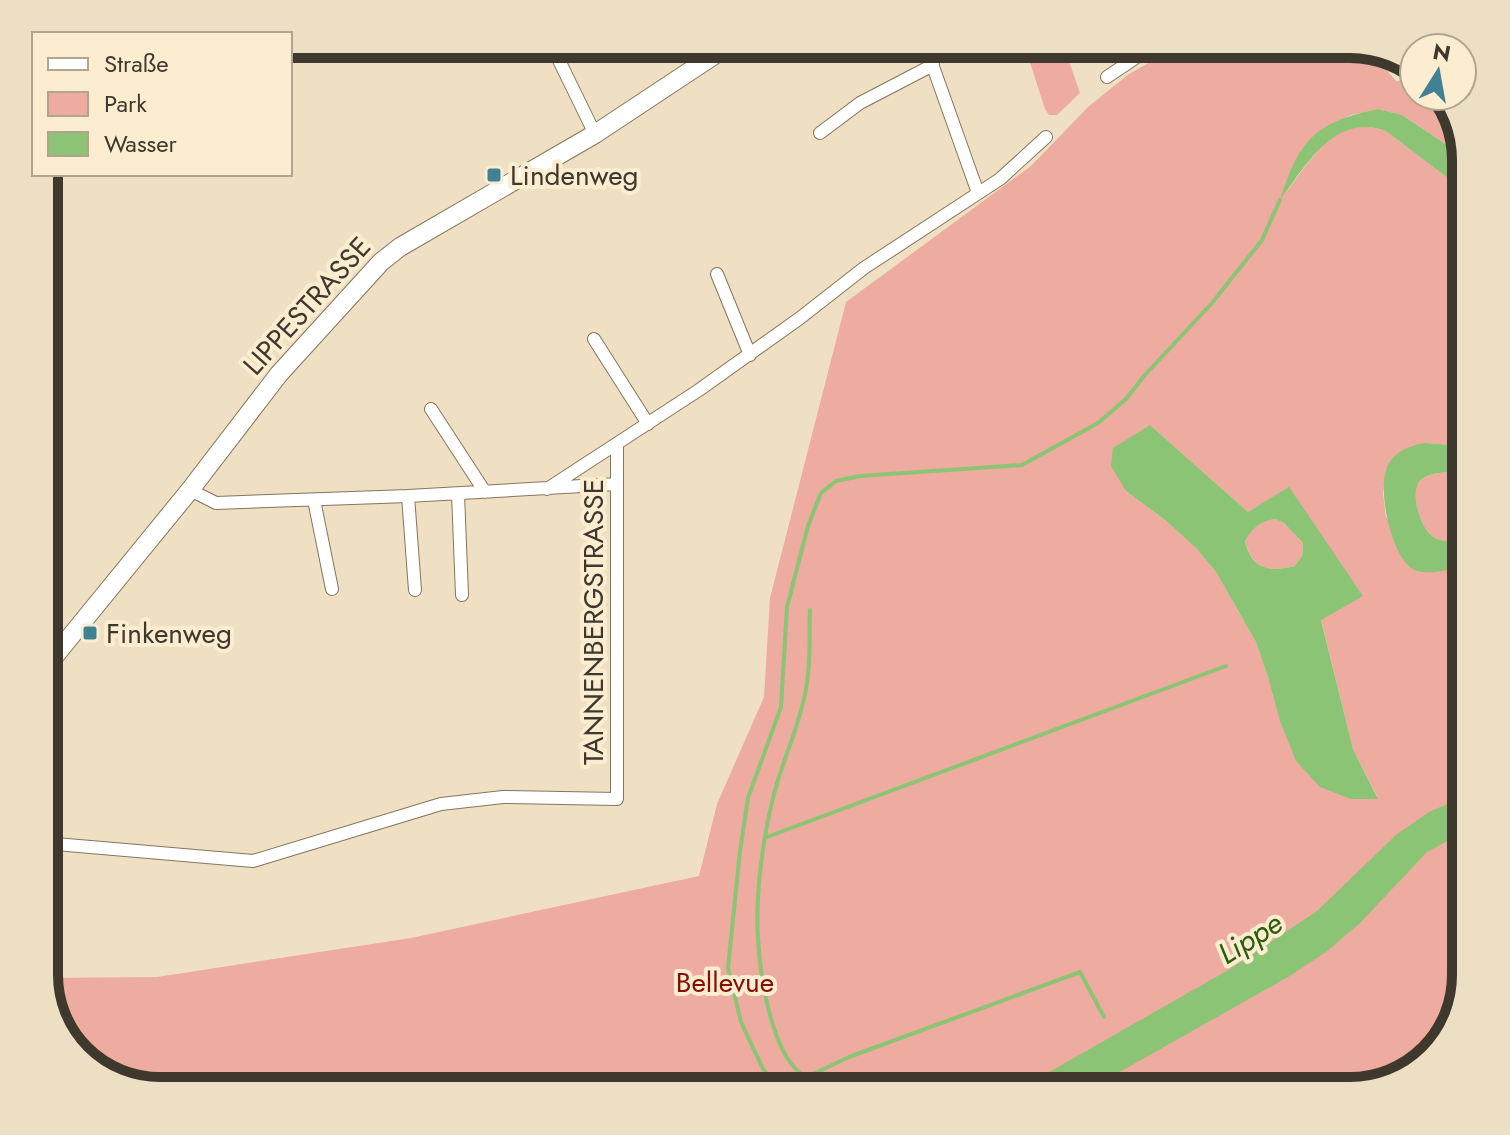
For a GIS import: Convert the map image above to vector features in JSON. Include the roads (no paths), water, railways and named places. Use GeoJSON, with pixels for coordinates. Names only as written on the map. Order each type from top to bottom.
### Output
{"type":"FeatureCollection","features":[{"type":"Feature","properties":{"kind":"main road","name":"LIPPESTRASSE"},"geometry":{"type":"LineString","coordinates":[[58,652],[190,490],[279,374],[381,262],[400,247],[595,134],[710,58]]}},
{"type":"Feature","properties":{"kind":"street"},"geometry":{"type":"LineString","coordinates":[[558,58],[595,134]]}},
{"type":"Feature","properties":{"kind":"street"},"geometry":{"type":"LineString","coordinates":[[930,58],[978,193]]}},
{"type":"Feature","properties":{"kind":"street"},"geometry":{"type":"LineString","coordinates":[[1107,77],[1135,58]]}},
{"type":"Feature","properties":{"kind":"street"},"geometry":{"type":"LineString","coordinates":[[820,133],[860,103],[933,65]]}},
{"type":"Feature","properties":{"kind":"street"},"geometry":{"type":"LineString","coordinates":[[547,489],[750,355],[864,268],[1000,179],[1046,137]]}},
{"type":"Feature","properties":{"kind":"street"},"geometry":{"type":"LineString","coordinates":[[717,274],[750,355]]}},
{"type":"Feature","properties":{"kind":"street"},"geometry":{"type":"LineString","coordinates":[[594,339],[648,424]]}},
{"type":"Feature","properties":{"kind":"street"},"geometry":{"type":"LineString","coordinates":[[431,409],[485,492]]}},
{"type":"Feature","properties":{"kind":"street","name":"TANNENBERGSTRASSE"},"geometry":{"type":"LineString","coordinates":[[58,844],[253,861],[441,804],[503,797],[617,799],[617,444]]}},
{"type":"Feature","properties":{"kind":"street"},"geometry":{"type":"LineString","coordinates":[[190,490],[216,503],[458,494],[617,484]]}},
{"type":"Feature","properties":{"kind":"street"},"geometry":{"type":"LineString","coordinates":[[458,494],[462,595]]}},
{"type":"Feature","properties":{"kind":"street"},"geometry":{"type":"LineString","coordinates":[[408,496],[415,590]]}},
{"type":"Feature","properties":{"kind":"street"},"geometry":{"type":"LineString","coordinates":[[314,500],[332,589]]}},
{"type":"Feature","properties":{"kind":"water"},"geometry":{"type":"Polygon","coordinates":[[[1378,109],[1402,115],[1451,148],[1452,181],[1386,131],[1368,127],[1351,129],[1323,146],[1280,200],[1294,163],[1312,137],[1338,120],[1378,109]]]}},
{"type":"Feature","properties":{"kind":"water"},"geometry":{"type":"Polygon","coordinates":[[[1150,425],[1248,512],[1289,487],[1363,596],[1321,620],[1353,749],[1378,799],[1351,799],[1320,787],[1296,761],[1280,721],[1256,642],[1216,572],[1196,548],[1165,520],[1126,491],[1111,466],[1113,448],[1150,425]],[[1275,519],[1265,521],[1245,541],[1252,558],[1263,567],[1277,569],[1295,566],[1303,554],[1303,543],[1284,523],[1275,519]]]}},
{"type":"Feature","properties":{"kind":"water"},"geometry":{"type":"Polygon","coordinates":[[[1425,443],[1452,445],[1452,472],[1423,478],[1417,488],[1416,504],[1430,534],[1442,541],[1452,541],[1452,568],[1417,571],[1400,555],[1394,542],[1386,510],[1384,481],[1388,464],[1407,448],[1425,443]]]}},
{"type":"Feature","properties":{"kind":"water"},"geometry":{"type":"Polygon","coordinates":[[[1452,802],[1452,839],[1427,852],[1360,923],[1326,952],[1288,977],[1111,1077],[1041,1077],[1230,969],[1317,911],[1396,835],[1429,812],[1452,802]]]}},
{"type":"Feature","properties":{"kind":"waterway"},"geometry":{"type":"LineString","coordinates":[[770,1077],[741,1022],[728,968],[748,798],[781,707],[787,607],[808,526],[821,493],[836,481],[860,476],[1022,465],[1098,423],[1126,399],[1212,303],[1262,240],[1280,200]]}},
{"type":"Feature","properties":{"kind":"waterway"},"geometry":{"type":"LineString","coordinates":[[810,610],[806,689],[770,811],[763,847],[757,922],[759,954],[770,1016],[785,1054],[795,1068],[807,1077],[849,1057],[1080,972],[1104,1017]]}},
{"type":"Feature","properties":{"kind":"waterway"},"geometry":{"type":"LineString","coordinates":[[767,837],[1226,666]]}},
{"type":"Feature","properties":{"kind":"place","name":"Lindenweg"},"geometry":{"type":"Point","coordinates":[494,175]}},
{"type":"Feature","properties":{"kind":"place","name":"Finkenweg"},"geometry":{"type":"Point","coordinates":[90,633]}},
{"type":"Feature","properties":{"kind":"water label","name":"Lippe"},"geometry":{"type":"Point","coordinates":[1250,938]}},
{"type":"Feature","properties":{"kind":"park label","name":"Bellevue"},"geometry":{"type":"Point","coordinates":[725,982]}}]}
